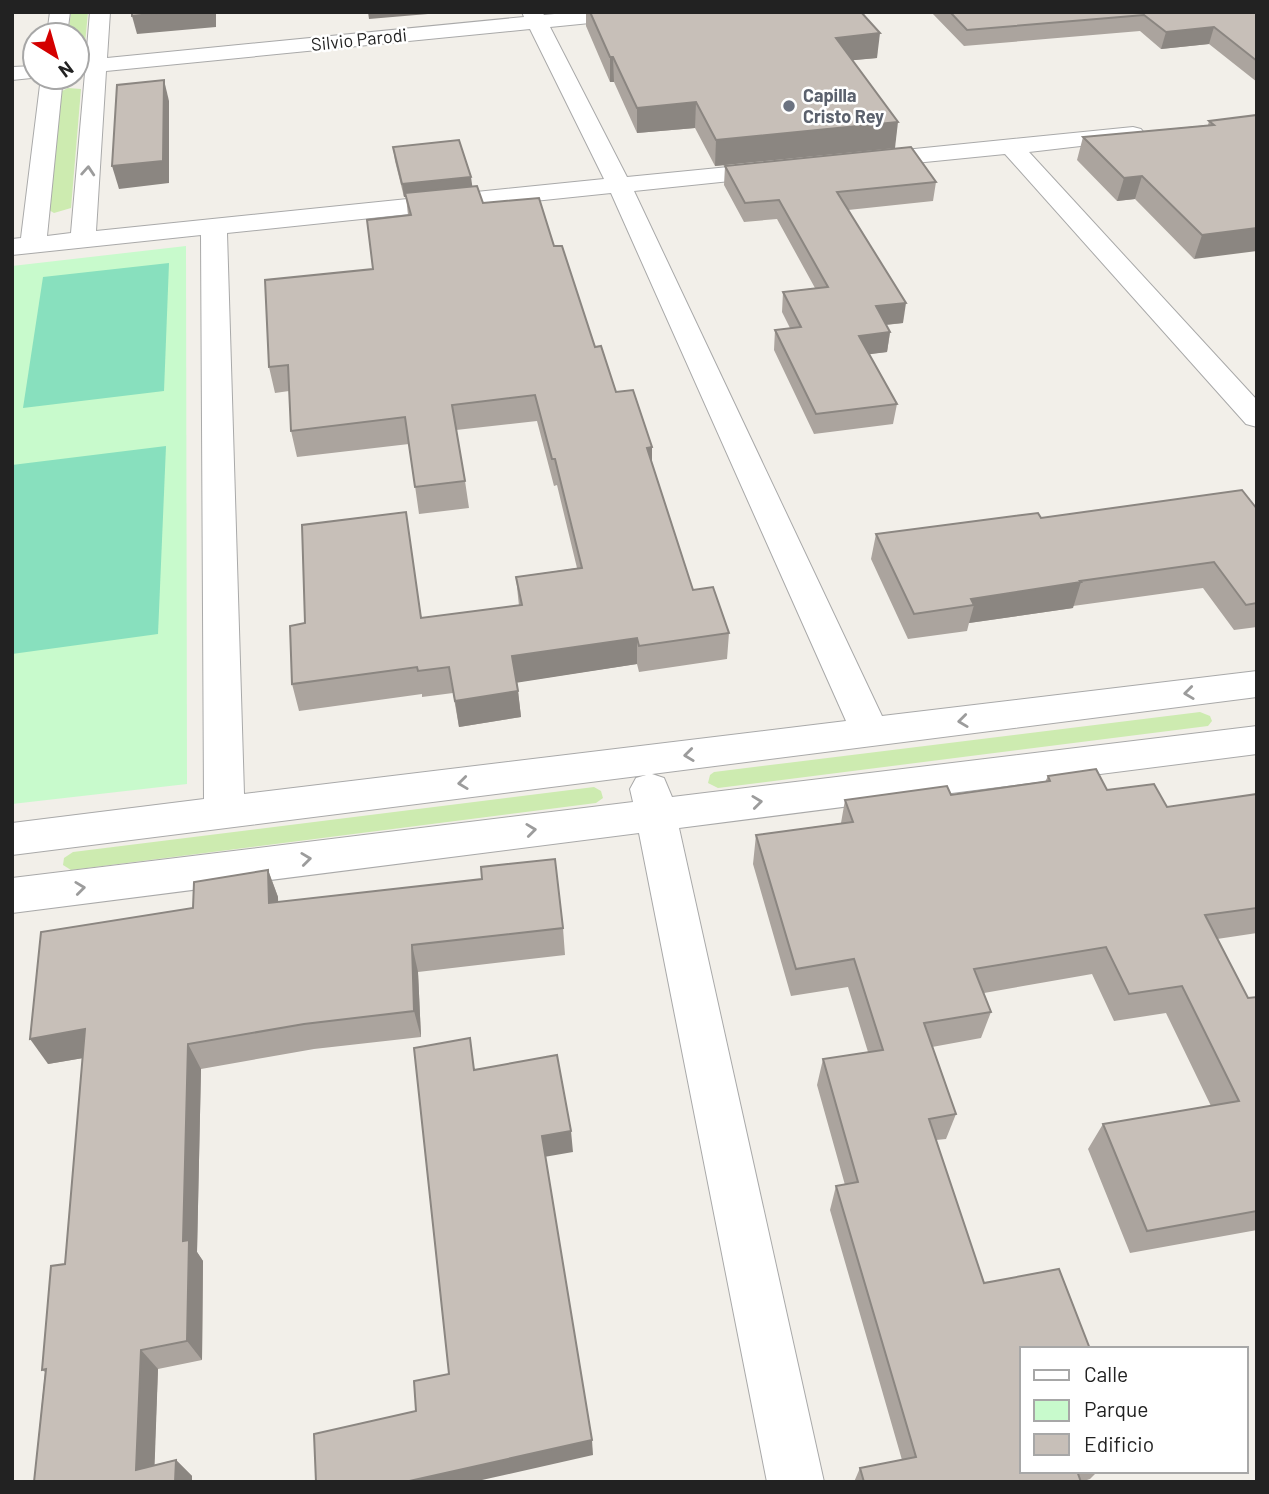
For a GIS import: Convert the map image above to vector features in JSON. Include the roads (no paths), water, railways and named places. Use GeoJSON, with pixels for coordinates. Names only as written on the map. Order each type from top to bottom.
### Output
{"type":"FeatureCollection","features":[{"type":"Feature","properties":{"kind":"street"},"geometry":{"type":"LineString","coordinates":[[91,47],[100,12]]}},
{"type":"Feature","properties":{"kind":"street","name":"Silvio Parodi"},"geometry":{"type":"LineString","coordinates":[[91,66],[535,17],[640,12]]}},
{"type":"Feature","properties":{"kind":"street"},"geometry":{"type":"LineString","coordinates":[[535,17],[619,185],[871,733]]}},
{"type":"Feature","properties":{"kind":"street"},"geometry":{"type":"LineString","coordinates":[[50,91],[23,246],[795,168]]}},
{"type":"Feature","properties":{"kind":"street"},"geometry":{"type":"LineString","coordinates":[[83,239],[86,91]]}},
{"type":"Feature","properties":{"kind":"street"},"geometry":{"type":"LineString","coordinates":[[835,164],[1161,131]]}},
{"type":"Feature","properties":{"kind":"street"},"geometry":{"type":"LineString","coordinates":[[1011,146],[1257,418]]}},
{"type":"Feature","properties":{"kind":"street"},"geometry":{"type":"LineString","coordinates":[[214,226],[224,812]]}},
{"type":"Feature","properties":{"kind":"street"},"geometry":{"type":"LineString","coordinates":[[12,839],[871,733],[1253,692]]}},
{"type":"Feature","properties":{"kind":"street"},"geometry":{"type":"LineString","coordinates":[[12,896],[1257,740]]}},
{"type":"Feature","properties":{"kind":"street"},"geometry":{"type":"LineString","coordinates":[[644,761],[796,1482]]}},
{"type":"Feature","properties":{"kind":"place","name":"Capilla Cristo Rey"},"geometry":{"type":"Point","coordinates":[789,106]}}]}
